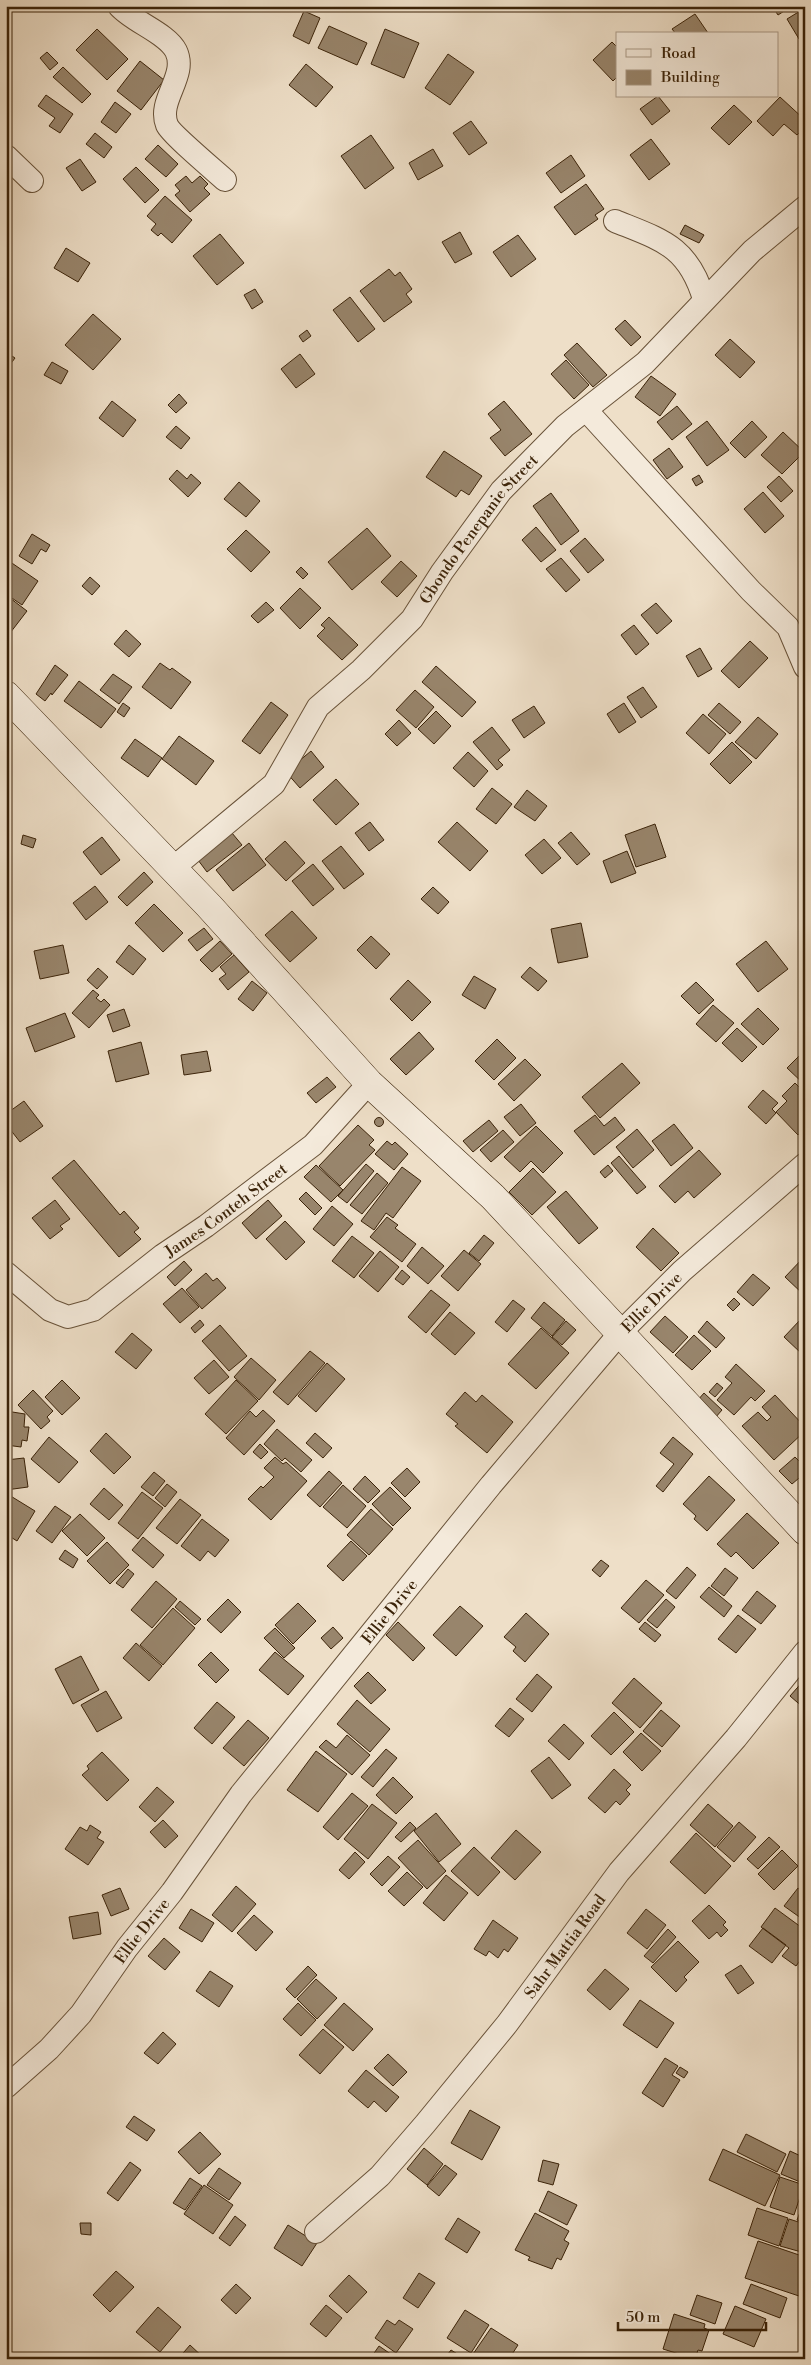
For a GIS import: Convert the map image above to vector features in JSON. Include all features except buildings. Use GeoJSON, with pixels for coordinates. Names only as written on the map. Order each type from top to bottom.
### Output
{"type":"FeatureCollection","features":[{"type":"Feature","properties":{"kind":"main road"},"geometry":{"type":"LineString","coordinates":[[6,695],[173,868],[369,1084],[493,1197],[766,1492],[805,1531]]}},
{"type":"Feature","properties":{"kind":"street"},"geometry":{"type":"LineString","coordinates":[[119,6],[126,14],[162,37],[176,50],[179,66],[164,111],[167,126],[225,180]]}},
{"type":"Feature","properties":{"kind":"street"},"geometry":{"type":"LineString","coordinates":[[6,156],[32,181]]}},
{"type":"Feature","properties":{"kind":"street","name":"Gbondo Penepanie Street"},"geometry":{"type":"LineString","coordinates":[[173,868],[274,784],[318,707],[361,670],[412,619],[442,572],[501,491],[565,426],[645,363],[704,299],[752,251],[805,207]]}},
{"type":"Feature","properties":{"kind":"street"},"geometry":{"type":"LineString","coordinates":[[615,221],[653,236],[675,248],[698,279],[704,299]]}},
{"type":"Feature","properties":{"kind":"street"},"geometry":{"type":"LineString","coordinates":[[586,410],[751,591],[788,627],[805,666]]}},
{"type":"Feature","properties":{"kind":"street","name":"James Conteh Street"},"geometry":{"type":"LineString","coordinates":[[6,1272],[50,1310],[68,1317],[93,1310],[163,1255],[206,1226],[313,1144],[369,1084]]}},
{"type":"Feature","properties":{"kind":"street","name":"Ellie Drive"},"geometry":{"type":"LineString","coordinates":[[6,2086],[49,2049],[80,2014],[127,1948],[172,1892],[241,1794],[491,1485],[620,1333],[682,1271],[805,1164]]}},
{"type":"Feature","properties":{"kind":"street","name":"Sahr Mattia Road"},"geometry":{"type":"LineString","coordinates":[[316,2232],[380,2176],[425,2124],[507,2024],[620,1872],[736,1738],[805,1652]]}}]}
